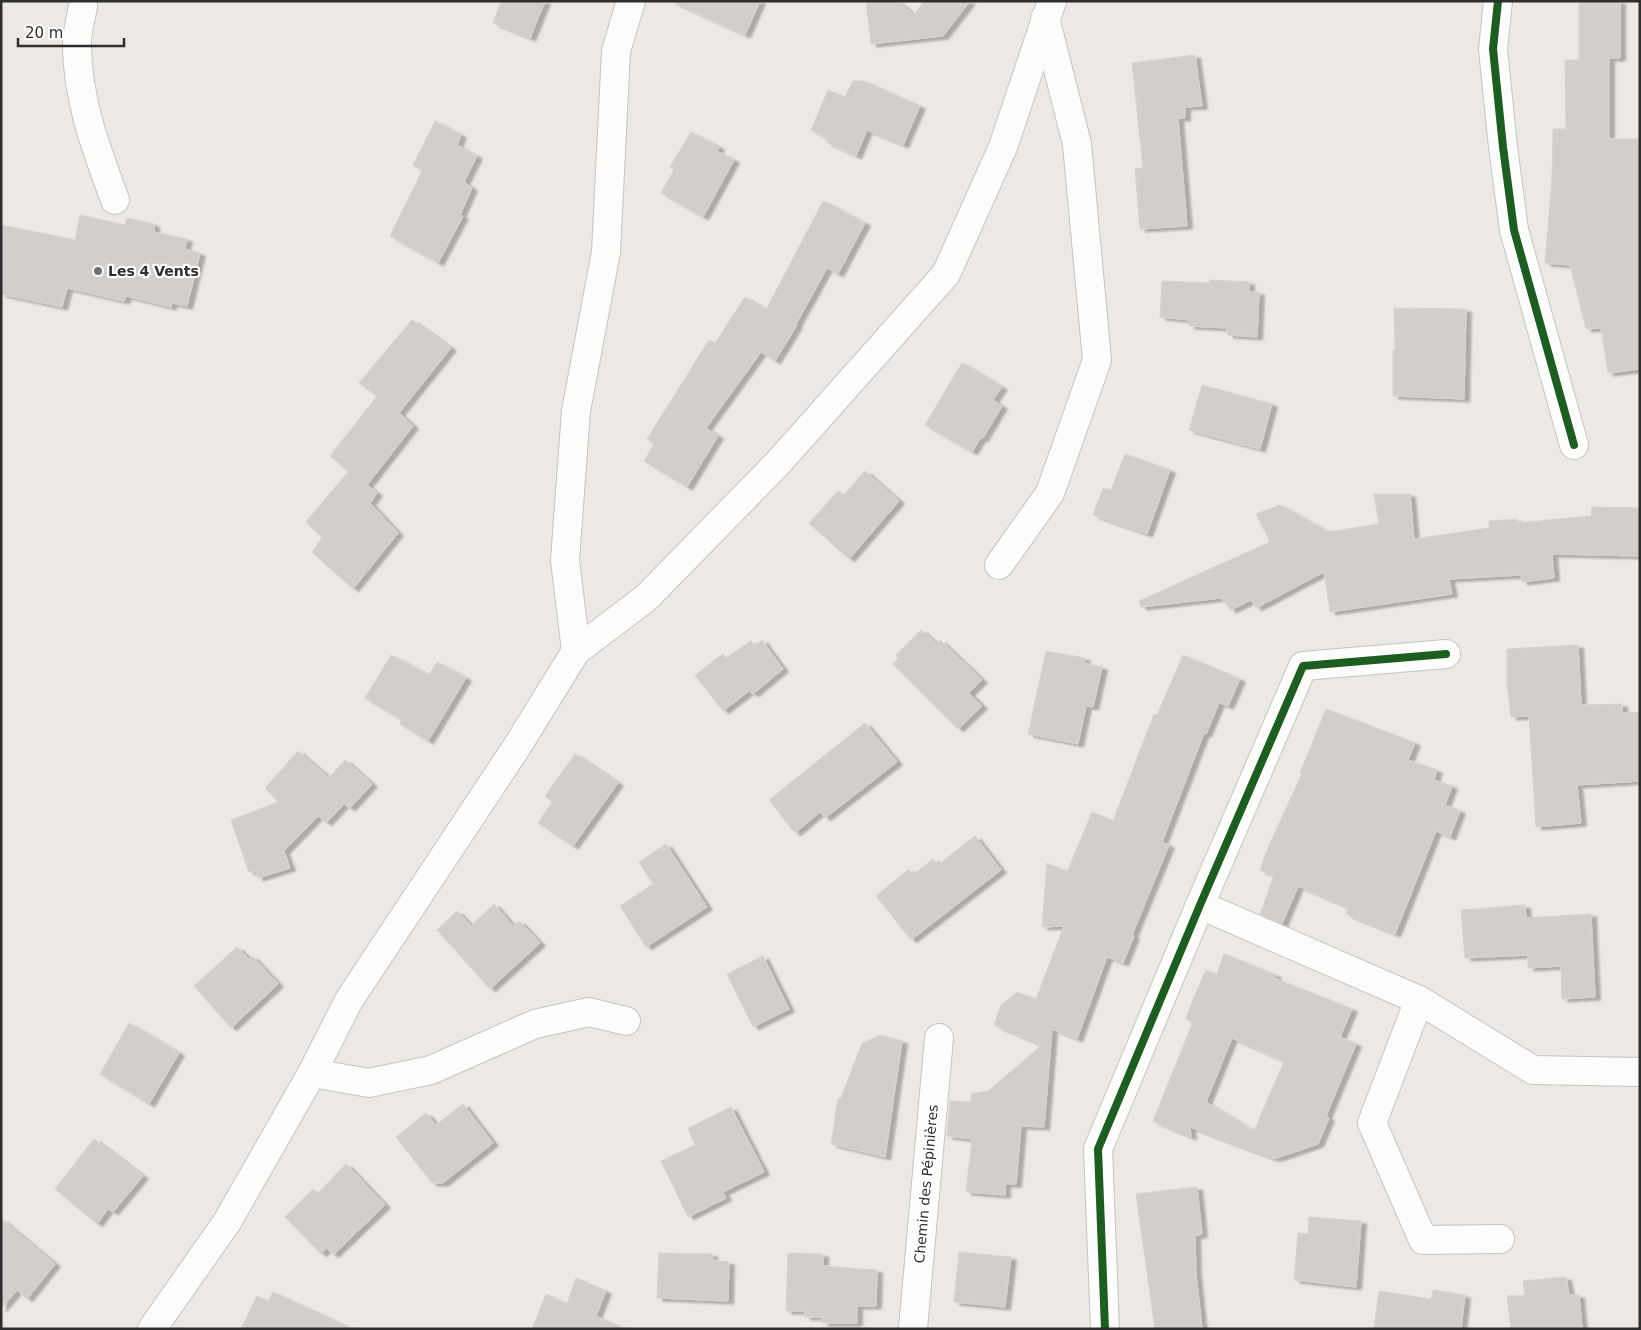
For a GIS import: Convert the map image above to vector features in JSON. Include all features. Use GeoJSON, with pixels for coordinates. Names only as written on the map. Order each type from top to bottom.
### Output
{"type":"FeatureCollection","features":[{"type":"Feature","properties":{"kind":"street"},"geometry":{"type":"LineString","coordinates":[[576,651],[565,560],[576,411],[606,252],[616,51],[631,1]]}},
{"type":"Feature","properties":{"kind":"street"},"geometry":{"type":"LineString","coordinates":[[1498,1],[1493,49],[1514,230],[1574,445]]}},
{"type":"Feature","properties":{"kind":"street"},"geometry":{"type":"LineString","coordinates":[[83,6],[77,39],[79,79],[93,140],[115,200]]}},
{"type":"Feature","properties":{"kind":"street"},"geometry":{"type":"LineString","coordinates":[[152,1329],[227,1222],[312,1073],[349,1000],[518,745],[576,651],[653,591],[778,462],[946,274],[1002,147],[1048,10]]}},
{"type":"Feature","properties":{"kind":"street"},"geometry":{"type":"LineString","coordinates":[[999,565],[1050,494],[1097,360],[1077,144],[1048,10]]}},
{"type":"Feature","properties":{"kind":"street"},"geometry":{"type":"LineString","coordinates":[[1105,1329],[1098,1149],[1200,905],[1304,666],[1446,654]]}},
{"type":"Feature","properties":{"kind":"street"},"geometry":{"type":"LineString","coordinates":[[1200,905],[1419,1000],[1534,1070],[1640,1072]]}},
{"type":"Feature","properties":{"kind":"street"},"geometry":{"type":"LineString","coordinates":[[1419,1000],[1372,1122],[1423,1240],[1500,1239]]}},
{"type":"Feature","properties":{"kind":"street"},"geometry":{"type":"LineString","coordinates":[[312,1073],[369,1083],[431,1070],[535,1024],[589,1012],[626,1021]]}},
{"type":"Feature","properties":{"kind":"street","name":"Chemin des Pépinières"},"geometry":{"type":"LineString","coordinates":[[913,1329],[939,1038]]}},
{"type":"Feature","properties":{"kind":"building"},"geometry":{"type":"Polygon","coordinates":[[[501,1],[545,1],[530,38],[493,23],[501,1]]]}},
{"type":"Feature","properties":{"kind":"building"},"geometry":{"type":"Polygon","coordinates":[[[671,1],[760,1],[745,35],[671,1]]]}},
{"type":"Feature","properties":{"kind":"building"},"geometry":{"type":"Polygon","coordinates":[[[866,1],[897,1],[914,15],[924,1],[970,1],[943,36],[871,44],[866,1]]]}},
{"type":"Feature","properties":{"kind":"building"},"geometry":{"type":"Polygon","coordinates":[[[1579,1],[1620,1],[1620,58],[1609,58],[1609,139],[1640,139],[1640,369],[1608,373],[1601,328],[1586,329],[1570,265],[1545,263],[1552,179],[1553,129],[1566,129],[1565,60],[1579,60],[1579,1]]]}},
{"type":"Feature","properties":{"kind":"building"},"geometry":{"type":"Polygon","coordinates":[[[1195,55],[1202,106],[1185,107],[1185,118],[1178,118],[1187,226],[1140,229],[1135,169],[1143,168],[1132,63],[1195,55]]]}},
{"type":"Feature","properties":{"kind":"building"},"geometry":{"type":"Polygon","coordinates":[[[853,81],[864,81],[920,106],[903,145],[867,130],[856,156],[826,142],[828,139],[811,130],[828,90],[845,97],[853,81]]]}},
{"type":"Feature","properties":{"kind":"building"},"geometry":{"type":"Polygon","coordinates":[[[435,121],[461,135],[457,145],[477,156],[464,182],[472,188],[460,215],[463,216],[438,263],[390,236],[422,171],[413,165],[435,121]]]}},
{"type":"Feature","properties":{"kind":"building"},"geometry":{"type":"Polygon","coordinates":[[[691,132],[719,147],[717,151],[734,160],[703,217],[661,193],[674,170],[670,167],[691,132]]]}},
{"type":"Feature","properties":{"kind":"building"},"geometry":{"type":"Polygon","coordinates":[[[823,201],[865,223],[838,274],[827,268],[797,325],[775,361],[761,352],[706,428],[718,436],[687,487],[644,461],[654,444],[647,439],[709,340],[715,343],[745,297],[766,310],[823,201]]]}},
{"type":"Feature","properties":{"kind":"building","name":"Les 4 Vents"},"geometry":{"type":"Polygon","coordinates":[[[80,215],[125,225],[126,218],[154,224],[154,232],[187,239],[185,249],[200,253],[187,306],[172,303],[171,307],[126,296],[124,301],[67,288],[62,307],[1,294],[1,225],[75,240],[80,215]]]}},
{"type":"Feature","properties":{"kind":"building"},"geometry":{"type":"Polygon","coordinates":[[[1210,280],[1249,282],[1249,292],[1259,292],[1257,337],[1228,335],[1227,328],[1189,326],[1190,320],[1160,317],[1162,281],[1209,283],[1210,280]]]}},
{"type":"Feature","properties":{"kind":"building"},"geometry":{"type":"Polygon","coordinates":[[[1394,308],[1466,309],[1464,399],[1393,396],[1394,308]]]}},
{"type":"Feature","properties":{"kind":"building"},"geometry":{"type":"Polygon","coordinates":[[[412,320],[451,348],[399,413],[413,426],[367,485],[377,493],[370,503],[398,533],[353,589],[312,552],[322,538],[306,522],[348,472],[351,474],[330,456],[377,396],[359,383],[412,320]]]}},
{"type":"Feature","properties":{"kind":"building"},"geometry":{"type":"Polygon","coordinates":[[[962,363],[1002,387],[993,400],[1002,406],[983,438],[980,439],[972,452],[925,425],[962,363]]]}},
{"type":"Feature","properties":{"kind":"building"},"geometry":{"type":"Polygon","coordinates":[[[1202,385],[1272,404],[1260,449],[1189,430],[1202,385]]]}},
{"type":"Feature","properties":{"kind":"building"},"geometry":{"type":"Polygon","coordinates":[[[1125,454],[1170,470],[1147,534],[1093,515],[1103,488],[1111,490],[1125,454]]]}},
{"type":"Feature","properties":{"kind":"building"},"geometry":{"type":"Polygon","coordinates":[[[865,471],[899,501],[849,559],[809,523],[838,491],[844,495],[865,471]]]}},
{"type":"Feature","properties":{"kind":"building"},"geometry":{"type":"Polygon","coordinates":[[[1374,494],[1410,494],[1414,539],[1489,528],[1489,521],[1517,519],[1518,523],[1591,516],[1592,507],[1640,508],[1640,556],[1552,554],[1554,578],[1522,582],[1521,575],[1449,579],[1452,594],[1330,612],[1324,572],[1256,608],[1251,600],[1231,610],[1221,598],[1141,607],[1139,601],[1270,542],[1256,514],[1280,505],[1328,532],[1379,524],[1374,494]]]}},
{"type":"Feature","properties":{"kind":"building"},"geometry":{"type":"Polygon","coordinates":[[[921,630],[937,644],[940,640],[982,680],[969,693],[982,706],[958,729],[893,664],[898,659],[896,655],[921,630]]]}},
{"type":"Feature","properties":{"kind":"building"},"geometry":{"type":"Polygon","coordinates":[[[762,640],[783,669],[753,694],[749,691],[723,711],[695,675],[723,654],[726,658],[751,641],[755,646],[762,640]]]}},
{"type":"Feature","properties":{"kind":"building"},"geometry":{"type":"Polygon","coordinates":[[[1578,645],[1581,705],[1622,704],[1622,713],[1640,712],[1640,781],[1577,785],[1581,823],[1536,827],[1529,716],[1511,717],[1507,684],[1507,649],[1578,645]]]}},
{"type":"Feature","properties":{"kind":"building"},"geometry":{"type":"Polygon","coordinates":[[[1046,651],[1085,658],[1084,663],[1102,667],[1093,707],[1086,706],[1078,744],[1028,734],[1046,651]]]}},
{"type":"Feature","properties":{"kind":"building"},"geometry":{"type":"Polygon","coordinates":[[[391,655],[429,675],[437,662],[466,678],[428,741],[400,724],[402,720],[365,698],[391,655]]]}},
{"type":"Feature","properties":{"kind":"building"},"geometry":{"type":"Polygon","coordinates":[[[1183,655],[1240,679],[1228,706],[1219,703],[1206,734],[1204,733],[1162,842],[1169,845],[1132,935],[1134,936],[1123,963],[1107,957],[1077,1039],[1052,1029],[1044,1127],[1021,1126],[1016,1184],[1005,1184],[1005,1195],[966,1192],[972,1139],[947,1136],[950,1101],[971,1102],[971,1094],[988,1091],[1042,1045],[994,1025],[1001,1005],[1017,992],[1036,999],[1064,926],[1042,927],[1047,863],[1067,872],[1092,812],[1113,821],[1154,714],[1157,715],[1183,655]]]}},
{"type":"Feature","properties":{"kind":"building"},"geometry":{"type":"Polygon","coordinates":[[[1326,709],[1415,743],[1408,760],[1437,770],[1434,780],[1452,786],[1445,805],[1460,811],[1450,837],[1436,831],[1395,934],[1346,914],[1348,907],[1298,886],[1282,924],[1260,914],[1274,875],[1260,870],[1269,845],[1302,774],[1300,773],[1326,709]]]}},
{"type":"Feature","properties":{"kind":"building"},"geometry":{"type":"Polygon","coordinates":[[[865,723],[897,762],[825,818],[820,812],[795,833],[769,800],[865,723]]]}},
{"type":"Feature","properties":{"kind":"building"},"geometry":{"type":"Polygon","coordinates":[[[298,751],[329,778],[345,760],[372,784],[350,808],[344,804],[326,823],[318,816],[284,851],[290,868],[258,878],[255,871],[249,872],[231,820],[278,802],[265,788],[298,751]]]}},
{"type":"Feature","properties":{"kind":"building"},"geometry":{"type":"Polygon","coordinates":[[[575,754],[618,783],[573,846],[538,823],[552,802],[545,796],[575,754]]]}},
{"type":"Feature","properties":{"kind":"building"},"geometry":{"type":"Polygon","coordinates":[[[975,836],[1001,870],[911,940],[876,896],[909,869],[913,875],[933,859],[938,865],[975,836]]]}},
{"type":"Feature","properties":{"kind":"building"},"geometry":{"type":"Polygon","coordinates":[[[666,844],[707,907],[646,947],[620,906],[653,884],[639,862],[666,844]]]}},
{"type":"Feature","properties":{"kind":"building"},"geometry":{"type":"Polygon","coordinates":[[[494,904],[513,926],[519,921],[540,943],[490,989],[437,930],[457,911],[471,926],[494,904]]]}},
{"type":"Feature","properties":{"kind":"building"},"geometry":{"type":"Polygon","coordinates":[[[1525,905],[1526,918],[1591,914],[1595,997],[1562,999],[1561,966],[1528,968],[1528,955],[1465,958],[1461,910],[1525,905]]]}},
{"type":"Feature","properties":{"kind":"building"},"geometry":{"type":"Polygon","coordinates":[[[237,947],[249,959],[252,956],[278,984],[231,1028],[194,986],[237,947]]]}},
{"type":"Feature","properties":{"kind":"building"},"geometry":{"type":"Polygon","coordinates":[[[1224,954],[1276,975],[1274,978],[1352,1009],[1340,1037],[1356,1044],[1326,1116],[1329,1118],[1318,1144],[1272,1158],[1190,1127],[1191,1137],[1153,1121],[1193,1022],[1186,1019],[1194,997],[1206,970],[1217,975],[1224,954]],[[1232,1038],[1206,1102],[1254,1131],[1284,1061],[1232,1038]]]}},
{"type":"Feature","properties":{"kind":"building"},"geometry":{"type":"Polygon","coordinates":[[[763,956],[789,1009],[753,1027],[727,974],[763,956]]]}},
{"type":"Feature","properties":{"kind":"building"},"geometry":{"type":"Polygon","coordinates":[[[129,1023],[179,1053],[149,1104],[100,1074],[129,1023]]]}},
{"type":"Feature","properties":{"kind":"building"},"geometry":{"type":"Polygon","coordinates":[[[881,1035],[902,1041],[885,1157],[831,1144],[838,1098],[841,1098],[862,1043],[881,1035]]]}},
{"type":"Feature","properties":{"kind":"building"},"geometry":{"type":"Polygon","coordinates":[[[463,1104],[493,1143],[443,1183],[432,1183],[396,1137],[426,1113],[436,1125],[463,1104]]]}},
{"type":"Feature","properties":{"kind":"building"},"geometry":{"type":"Polygon","coordinates":[[[731,1107],[764,1172],[723,1192],[726,1198],[688,1217],[661,1161],[695,1145],[688,1128],[731,1107]]]}},
{"type":"Feature","properties":{"kind":"building"},"geometry":{"type":"Polygon","coordinates":[[[94,1139],[143,1176],[113,1212],[108,1209],[97,1224],[55,1189],[94,1139]]]}},
{"type":"Feature","properties":{"kind":"building"},"geometry":{"type":"Polygon","coordinates":[[[346,1164],[385,1205],[333,1255],[327,1248],[321,1254],[285,1217],[313,1189],[318,1193],[346,1164]]]}},
{"type":"Feature","properties":{"kind":"building"},"geometry":{"type":"Polygon","coordinates":[[[1197,1187],[1202,1234],[1195,1236],[1196,1274],[1202,1329],[1155,1329],[1136,1194],[1197,1187]]]}},
{"type":"Feature","properties":{"kind":"building"},"geometry":{"type":"Polygon","coordinates":[[[1309,1217],[1361,1221],[1356,1287],[1294,1280],[1298,1233],[1308,1234],[1309,1217]]]}},
{"type":"Feature","properties":{"kind":"building"},"geometry":{"type":"Polygon","coordinates":[[[1,1219],[55,1264],[27,1299],[17,1290],[1,1309],[1,1219]]]}},
{"type":"Feature","properties":{"kind":"building"},"geometry":{"type":"Polygon","coordinates":[[[959,1252],[1011,1257],[1005,1307],[954,1302],[959,1252]]]}},
{"type":"Feature","properties":{"kind":"building"},"geometry":{"type":"Polygon","coordinates":[[[659,1253],[712,1254],[712,1260],[729,1262],[728,1301],[657,1298],[659,1253]]]}},
{"type":"Feature","properties":{"kind":"building"},"geometry":{"type":"Polygon","coordinates":[[[788,1253],[823,1254],[823,1266],[877,1270],[876,1306],[857,1306],[857,1323],[823,1323],[822,1317],[805,1317],[805,1311],[786,1311],[788,1253]]]}},
{"type":"Feature","properties":{"kind":"building"},"geometry":{"type":"Polygon","coordinates":[[[1566,1277],[1569,1295],[1579,1295],[1582,1329],[1511,1329],[1507,1296],[1525,1295],[1523,1281],[1566,1277]]]}},
{"type":"Feature","properties":{"kind":"building"},"geometry":{"type":"Polygon","coordinates":[[[576,1278],[606,1291],[596,1316],[624,1329],[532,1329],[546,1294],[567,1304],[576,1278]]]}},
{"type":"Feature","properties":{"kind":"building"},"geometry":{"type":"Polygon","coordinates":[[[1433,1290],[1465,1295],[1461,1329],[1374,1329],[1379,1291],[1431,1299],[1433,1290]]]}},
{"type":"Feature","properties":{"kind":"building"},"geometry":{"type":"Polygon","coordinates":[[[273,1292],[353,1329],[241,1329],[257,1296],[268,1302],[273,1292]]]}},
{"type":"Feature","properties":{"kind":"cycle path"},"geometry":{"type":"LineString","coordinates":[[1498,1],[1493,49],[1514,230],[1574,445]]}},
{"type":"Feature","properties":{"kind":"cycle path"},"geometry":{"type":"LineString","coordinates":[[1105,1329],[1098,1149],[1303,666],[1446,654]]}},
{"type":"Feature","properties":{"kind":"place","name":"Les 4 Vents"},"geometry":{"type":"Point","coordinates":[98,271]}}]}
